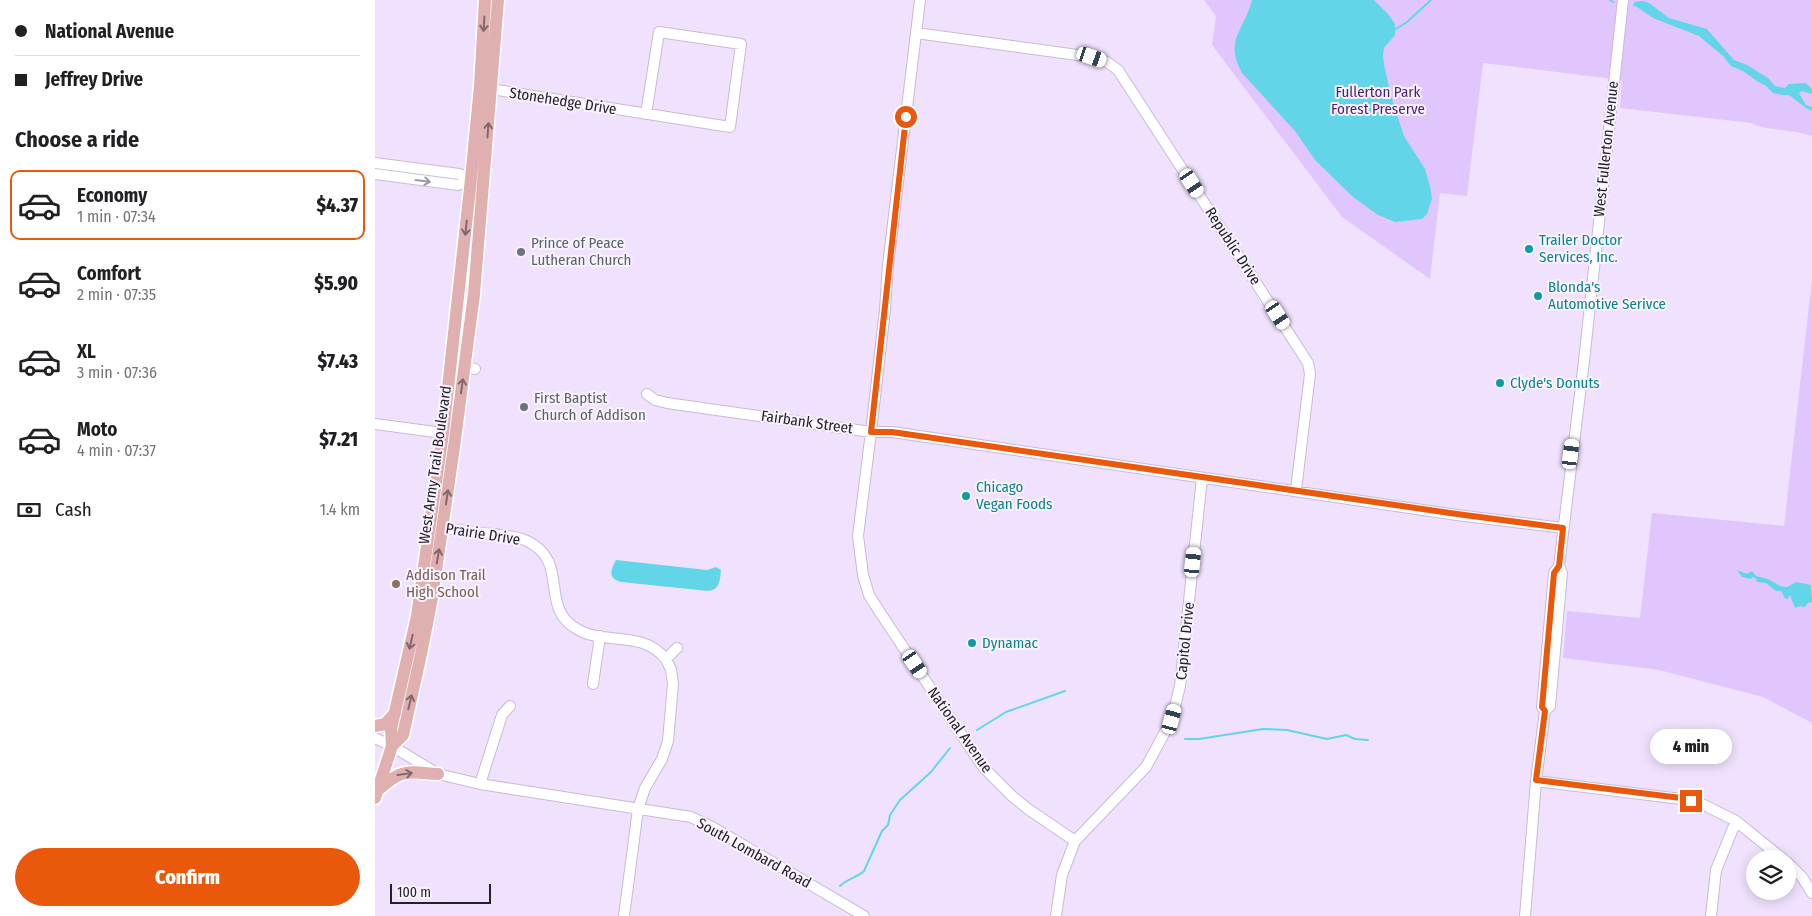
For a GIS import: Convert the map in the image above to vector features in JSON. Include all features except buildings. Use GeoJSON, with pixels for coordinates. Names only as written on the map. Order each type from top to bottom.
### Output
{"type":"FeatureCollection","features":[{"type":"Feature","properties":{"kind":"main road","name":"West Army Trail Boulevard"},"geometry":{"type":"LineString","coordinates":[[485,0],[485,88]]}},
{"type":"Feature","properties":{"kind":"main road","name":"West Army Trail Boulevard"},"geometry":{"type":"LineString","coordinates":[[392,746],[391,729],[422,618],[443,528],[456,434],[470,368],[475,280],[477,180],[485,88],[498,0]]}},
{"type":"Feature","properties":{"kind":"main road","name":"West Army Trail Boulevard"},"geometry":{"type":"LineString","coordinates":[[392,746],[403,734],[422,618],[430,525],[443,433],[457,307],[477,180]]}},
{"type":"Feature","properties":{"kind":"main road"},"geometry":{"type":"LineString","coordinates":[[461,278],[475,280]]}},
{"type":"Feature","properties":{"kind":"main road"},"geometry":{"type":"LineString","coordinates":[[457,307],[472,309]]}},
{"type":"Feature","properties":{"kind":"main road"},"geometry":{"type":"LineString","coordinates":[[375,726],[385,724],[395,713]]}},
{"type":"Feature","properties":{"kind":"main road"},"geometry":{"type":"LineString","coordinates":[[376,794],[392,746]]}},
{"type":"Feature","properties":{"kind":"main road"},"geometry":{"type":"LineString","coordinates":[[376,794],[392,777],[403,772],[438,774]]}},
{"type":"Feature","properties":{"kind":"street","name":"National Avenue"},"geometry":{"type":"LineString","coordinates":[[919,0],[888,265],[885,310],[871,432],[857,536],[860,566],[869,596],[983,767],[1022,805],[1075,841]]}},
{"type":"Feature","properties":{"kind":"street","name":"West Fullerton Avenue"},"geometry":{"type":"LineString","coordinates":[[1525,916],[1536,780],[1545,711],[1542,707],[1554,573],[1559,566],[1584,360],[1623,0]]}},
{"type":"Feature","properties":{"kind":"street","name":"Stonehedge Drive"},"geometry":{"type":"LineString","coordinates":[[485,88],[646,114],[730,127],[741,44],[659,32],[646,114]]}},
{"type":"Feature","properties":{"kind":"street","name":"Republic Drive"},"geometry":{"type":"LineString","coordinates":[[916,33],[1092,57],[1107,62],[1118,70],[1308,363],[1310,374],[1296,490]]}},
{"type":"Feature","properties":{"kind":"street"},"geometry":{"type":"LineString","coordinates":[[375,163],[459,174],[477,180]]}},
{"type":"Feature","properties":{"kind":"street"},"geometry":{"type":"LineString","coordinates":[[375,174],[458,185],[477,180]]}},
{"type":"Feature","properties":{"kind":"street"},"geometry":{"type":"LineString","coordinates":[[451,364],[470,368]]}},
{"type":"Feature","properties":{"kind":"street","name":"Fairbank Street"},"geometry":{"type":"LineString","coordinates":[[647,394],[655,400],[667,403],[871,432],[892,432],[1202,478],[1563,528]]}},
{"type":"Feature","properties":{"kind":"street"},"geometry":{"type":"LineString","coordinates":[[375,424],[456,434]]}},
{"type":"Feature","properties":{"kind":"street","name":"Capitol Drive"},"geometry":{"type":"LineString","coordinates":[[1056,916],[1062,875],[1075,841],[1141,774],[1172,719],[1180,686],[1202,478]]}},
{"type":"Feature","properties":{"kind":"street","name":"Prairie Drive"},"geometry":{"type":"LineString","coordinates":[[430,525],[515,537],[534,545],[549,562],[554,579],[555,601],[564,619],[582,632],[642,642],[659,651],[666,659]]}},
{"type":"Feature","properties":{"kind":"street"},"geometry":{"type":"LineString","coordinates":[[593,684],[600,636]]}},
{"type":"Feature","properties":{"kind":"street"},"geometry":{"type":"LineString","coordinates":[[624,916],[634,808],[662,759],[668,741],[673,684],[671,670],[666,659],[677,648]]}},
{"type":"Feature","properties":{"kind":"street"},"geometry":{"type":"LineString","coordinates":[[480,784],[502,715],[510,706]]}},
{"type":"Feature","properties":{"kind":"street","name":"South Lombard Road"},"geometry":{"type":"LineString","coordinates":[[375,738],[438,774],[480,784],[691,817],[714,828],[864,916]]}},
{"type":"Feature","properties":{"kind":"street"},"geometry":{"type":"LineString","coordinates":[[1536,780],[1681,798],[1702,804],[1736,821],[1772,850]]}},
{"type":"Feature","properties":{"kind":"street"},"geometry":{"type":"LineString","coordinates":[[1711,916],[1716,870],[1736,821]]}},
{"type":"Feature","properties":{"kind":"street"},"geometry":{"type":"LineString","coordinates":[[1796,871],[1812,893]]}},
{"type":"Feature","properties":{"kind":"green space","name":"Fullerton Park Forest Preserve"},"geometry":{"type":"Polygon","coordinates":[[[1204,0],[1812,0],[1812,136],[1767,128],[1752,123],[1620,108],[1622,80],[1483,63],[1467,196],[1440,193],[1430,279],[1342,217],[1212,45],[1216,16],[1204,0]]]}},
{"type":"Feature","properties":{"kind":"green space"},"geometry":{"type":"Polygon","coordinates":[[[1812,279],[1812,723],[1763,697],[1659,670],[1563,658],[1567,611],[1640,618],[1652,513],[1784,526],[1812,279]]]}},
{"type":"Feature","properties":{"kind":"water"},"geometry":{"type":"Polygon","coordinates":[[[1252,0],[1374,0],[1388,14],[1395,24],[1395,35],[1384,48],[1383,55],[1391,96],[1404,136],[1425,169],[1430,186],[1432,199],[1427,214],[1422,219],[1395,222],[1378,215],[1353,197],[1315,160],[1295,131],[1242,73],[1237,62],[1235,44],[1252,0]]]}},
{"type":"Feature","properties":{"kind":"water"},"geometry":{"type":"Polygon","coordinates":[[[1643,1],[1649,3],[1669,18],[1707,29],[1734,60],[1747,65],[1768,78],[1775,86],[1785,88],[1789,84],[1806,83],[1812,89],[1812,94],[1802,91],[1799,93],[1806,105],[1812,107],[1812,111],[1789,95],[1773,93],[1766,86],[1743,71],[1731,66],[1723,56],[1699,36],[1653,18],[1633,6],[1634,2],[1643,1]]]}},
{"type":"Feature","properties":{"kind":"water"},"geometry":{"type":"Polygon","coordinates":[[[616,560],[707,570],[716,567],[721,570],[720,581],[715,589],[708,591],[621,582],[611,574],[616,560]]]}},
{"type":"Feature","properties":{"kind":"water"},"geometry":{"type":"Polygon","coordinates":[[[1737,570],[1747,574],[1752,571],[1756,576],[1768,579],[1780,586],[1787,587],[1796,582],[1811,585],[1812,602],[1808,603],[1805,607],[1795,608],[1790,595],[1786,599],[1781,591],[1776,591],[1766,583],[1756,582],[1755,578],[1742,577],[1737,570]]]}},
{"type":"Feature","properties":{"kind":"waterway"},"geometry":{"type":"LineString","coordinates":[[1396,29],[1407,22],[1431,0]]}},
{"type":"Feature","properties":{"kind":"waterway"},"geometry":{"type":"LineString","coordinates":[[977,730],[1006,712],[1065,691]]}},
{"type":"Feature","properties":{"kind":"waterway"},"geometry":{"type":"LineString","coordinates":[[1185,739],[1199,739],[1263,729],[1287,730],[1327,739],[1346,735],[1355,739],[1368,740]]}},
{"type":"Feature","properties":{"kind":"waterway"},"geometry":{"type":"LineString","coordinates":[[840,886],[864,871],[882,831],[888,825],[890,815],[900,800],[931,772],[950,748]]}},
{"type":"Feature","properties":{"kind":"place","name":"Trailer Doctor Services, Inc."},"geometry":{"type":"Point","coordinates":[1529,249]}},
{"type":"Feature","properties":{"kind":"place","name":"Prince of Peace Lutheran Church"},"geometry":{"type":"Point","coordinates":[521,252]}},
{"type":"Feature","properties":{"kind":"place","name":"Blonda's Automotive Serivce"},"geometry":{"type":"Point","coordinates":[1538,296]}},
{"type":"Feature","properties":{"kind":"place","name":"Clyde's Donuts"},"geometry":{"type":"Point","coordinates":[1500,383]}},
{"type":"Feature","properties":{"kind":"place","name":"First Baptist Church of Addison"},"geometry":{"type":"Point","coordinates":[524,407]}},
{"type":"Feature","properties":{"kind":"place","name":"Chicago Vegan Foods"},"geometry":{"type":"Point","coordinates":[966,496]}},
{"type":"Feature","properties":{"kind":"place","name":"Addison Trail High School"},"geometry":{"type":"Point","coordinates":[396,584]}},
{"type":"Feature","properties":{"kind":"place","name":"Dynamac"},"geometry":{"type":"Point","coordinates":[972,643]}},
{"type":"Feature","properties":{"kind":"route"},"geometry":{"type":"LineString","coordinates":[[906,117],[888,265],[885,310],[871,432],[892,432],[1202,478],[1563,528],[1559,566],[1554,573],[1542,707],[1545,711],[1536,780],[1681,798],[1691,801]]}}]}
